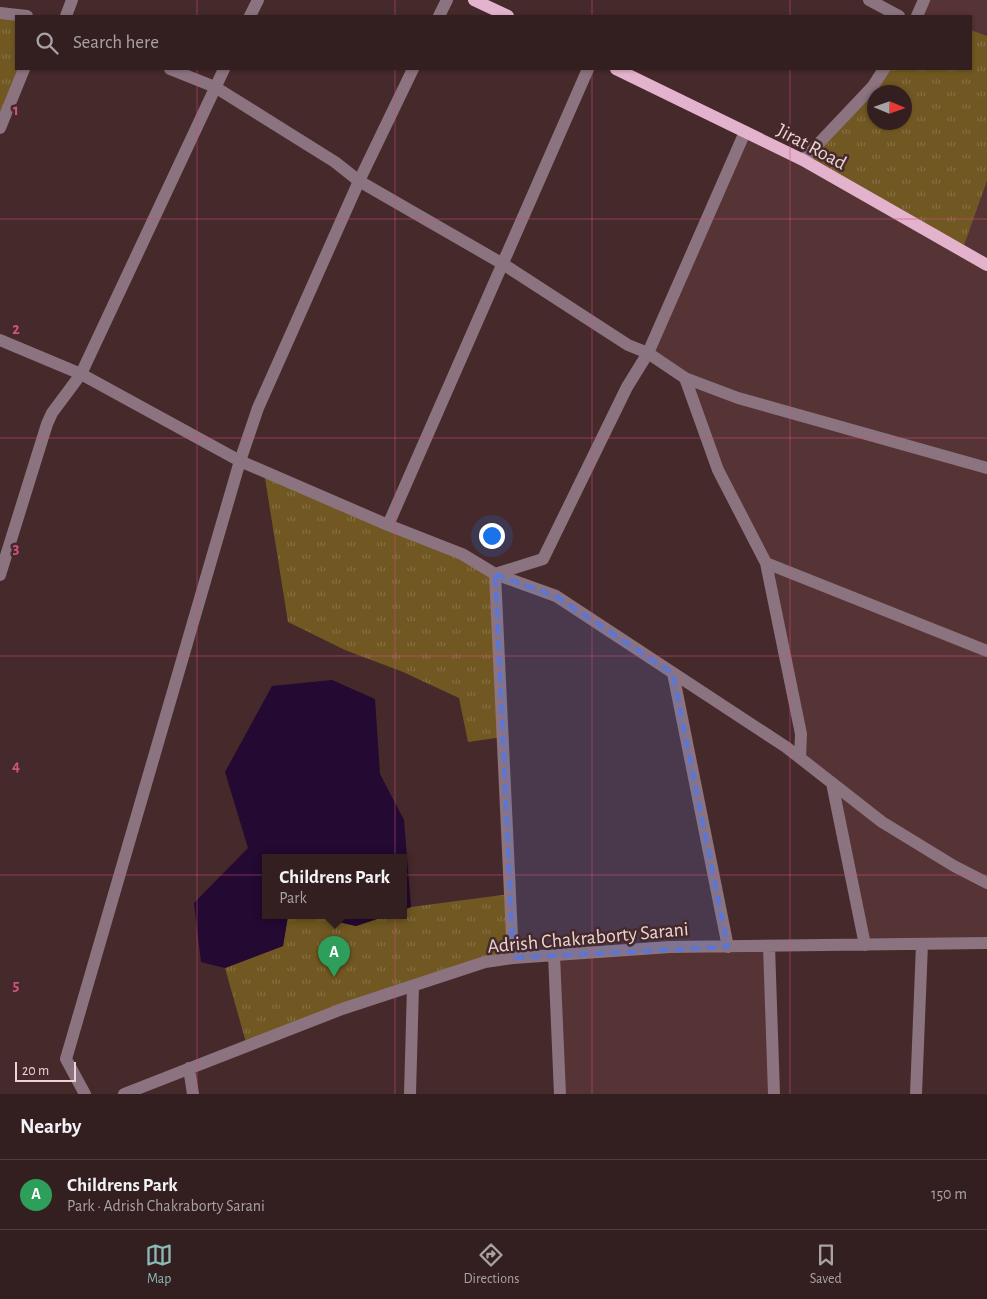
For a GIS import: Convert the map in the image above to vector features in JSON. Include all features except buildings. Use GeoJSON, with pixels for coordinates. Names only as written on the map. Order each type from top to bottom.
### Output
{"type":"FeatureCollection","features":[{"type":"Feature","properties":{"kind":"main road"},"geometry":{"type":"LineString","coordinates":[[474,0],[506,15]]}},
{"type":"Feature","properties":{"kind":"main road","name":"Jirat Road"},"geometry":{"type":"LineString","coordinates":[[618,70],[803,160],[987,265]]}},
{"type":"Feature","properties":{"kind":"street"},"geometry":{"type":"LineString","coordinates":[[66,15],[72,0]]}},
{"type":"Feature","properties":{"kind":"street"},"geometry":{"type":"LineString","coordinates":[[250,15],[258,0]]}},
{"type":"Feature","properties":{"kind":"street"},"geometry":{"type":"LineString","coordinates":[[440,15],[447,0]]}},
{"type":"Feature","properties":{"kind":"street"},"geometry":{"type":"LineString","coordinates":[[869,0],[897,15]]}},
{"type":"Feature","properties":{"kind":"street"},"geometry":{"type":"LineString","coordinates":[[917,15],[924,0]]}},
{"type":"Feature","properties":{"kind":"street"},"geometry":{"type":"LineString","coordinates":[[0,13],[18,15]]}},
{"type":"Feature","properties":{"kind":"street"},"geometry":{"type":"LineString","coordinates":[[0,128],[24,70]]}},
{"type":"Feature","properties":{"kind":"street"},"geometry":{"type":"LineString","coordinates":[[172,70],[214,87],[335,162],[359,181],[503,264],[628,345],[648,353],[685,378],[738,398],[987,468]]}},
{"type":"Feature","properties":{"kind":"street"},"geometry":{"type":"LineString","coordinates":[[0,575],[47,424],[57,406],[82,374],[223,70]]}},
{"type":"Feature","properties":{"kind":"street"},"geometry":{"type":"LineString","coordinates":[[85,1094],[66,1059],[240,461],[258,408],[359,181],[413,70]]}},
{"type":"Feature","properties":{"kind":"street"},"geometry":{"type":"LineString","coordinates":[[388,525],[588,70]]}},
{"type":"Feature","properties":{"kind":"street"},"geometry":{"type":"LineString","coordinates":[[803,160],[873,86],[883,70]]}},
{"type":"Feature","properties":{"kind":"street"},"geometry":{"type":"LineString","coordinates":[[495,574],[543,559],[627,387],[648,353],[745,132]]}},
{"type":"Feature","properties":{"kind":"street"},"geometry":{"type":"LineString","coordinates":[[0,340],[82,374],[240,461],[388,525],[462,554],[495,574],[556,596],[800,758],[882,822],[954,866],[987,883]]}},
{"type":"Feature","properties":{"kind":"street"},"geometry":{"type":"LineString","coordinates":[[685,378],[718,470],[766,563],[801,734],[800,758]]}},
{"type":"Feature","properties":{"kind":"street"},"geometry":{"type":"LineString","coordinates":[[766,563],[987,651]]}},
{"type":"Feature","properties":{"kind":"street"},"geometry":{"type":"LineString","coordinates":[[495,574],[512,958]]}},
{"type":"Feature","properties":{"kind":"street"},"geometry":{"type":"LineString","coordinates":[[673,673],[728,947]]}},
{"type":"Feature","properties":{"kind":"street"},"geometry":{"type":"LineString","coordinates":[[832,783],[865,945]]}},
{"type":"Feature","properties":{"kind":"street","name":"Adrish Chakraborty Sarani"},"geometry":{"type":"LineString","coordinates":[[124,1094],[342,1010],[485,962],[512,958],[670,948],[987,943]]}},
{"type":"Feature","properties":{"kind":"street"},"geometry":{"type":"LineString","coordinates":[[916,1094],[922,944]]}},
{"type":"Feature","properties":{"kind":"street"},"geometry":{"type":"LineString","coordinates":[[769,946],[774,1094]]}},
{"type":"Feature","properties":{"kind":"street"},"geometry":{"type":"LineString","coordinates":[[554,955],[560,1094]]}},
{"type":"Feature","properties":{"kind":"street"},"geometry":{"type":"LineString","coordinates":[[410,1094],[413,986]]}},
{"type":"Feature","properties":{"kind":"street"},"geometry":{"type":"LineString","coordinates":[[190,1068],[193,1094]]}},
{"type":"Feature","properties":{"kind":"highlighted area"},"geometry":{"type":"Polygon","coordinates":[[[495,574],[556,596],[673,673],[728,947],[513,958],[495,574]]]}},
{"type":"Feature","properties":{"kind":"shaded area"},"geometry":{"type":"Polygon","coordinates":[[[924,0],[987,0],[987,36],[972,30],[972,15],[926,15],[919,13],[924,0]]]}},
{"type":"Feature","properties":{"kind":"shaded area"},"geometry":{"type":"Polygon","coordinates":[[[745,132],[962,251],[987,181],[987,943],[865,945],[832,783],[800,758],[766,563],[718,470],[685,378],[648,353],[745,132]]]}},
{"type":"Feature","properties":{"kind":"shaded area"},"geometry":{"type":"Polygon","coordinates":[[[332,680],[375,699],[380,774],[404,820],[407,854],[262,854],[262,919],[288,919],[283,946],[225,968],[201,962],[194,903],[248,848],[225,772],[272,686],[332,680]]]}},
{"type":"Feature","properties":{"kind":"shaded area"},"geometry":{"type":"Polygon","coordinates":[[[407,857],[411,907],[407,908],[407,857]]]}},
{"type":"Feature","properties":{"kind":"shaded area"},"geometry":{"type":"Polygon","coordinates":[[[326,919],[377,919],[356,926],[326,919]]]}},
{"type":"Feature","properties":{"kind":"shaded area"},"geometry":{"type":"Polygon","coordinates":[[[769,946],[774,1094],[560,1094],[554,955],[769,946]]]}},
{"type":"Feature","properties":{"kind":"green space"},"geometry":{"type":"Polygon","coordinates":[[[0,13],[15,16],[15,70],[24,70],[0,128],[0,13]]]}},
{"type":"Feature","properties":{"kind":"green space"},"geometry":{"type":"Polygon","coordinates":[[[972,30],[987,36],[987,181],[962,251],[803,160],[867,88],[867,130],[912,130],[912,85],[870,85],[883,70],[972,70],[972,30]]]}},
{"type":"Feature","properties":{"kind":"green space"},"geometry":{"type":"Polygon","coordinates":[[[264,472],[495,574],[503,737],[468,742],[459,698],[403,672],[345,650],[288,622],[264,472]]]}},
{"type":"Feature","properties":{"kind":"green space"},"geometry":{"type":"Polygon","coordinates":[[[510,894],[513,958],[247,1046],[225,968],[283,946],[288,919],[326,919],[356,926],[377,919],[407,919],[407,908],[510,894]]]}},
{"type":"Feature","properties":{"kind":"place","name":"Childrens Park"},"geometry":{"type":"Point","coordinates":[334,977]}}]}
